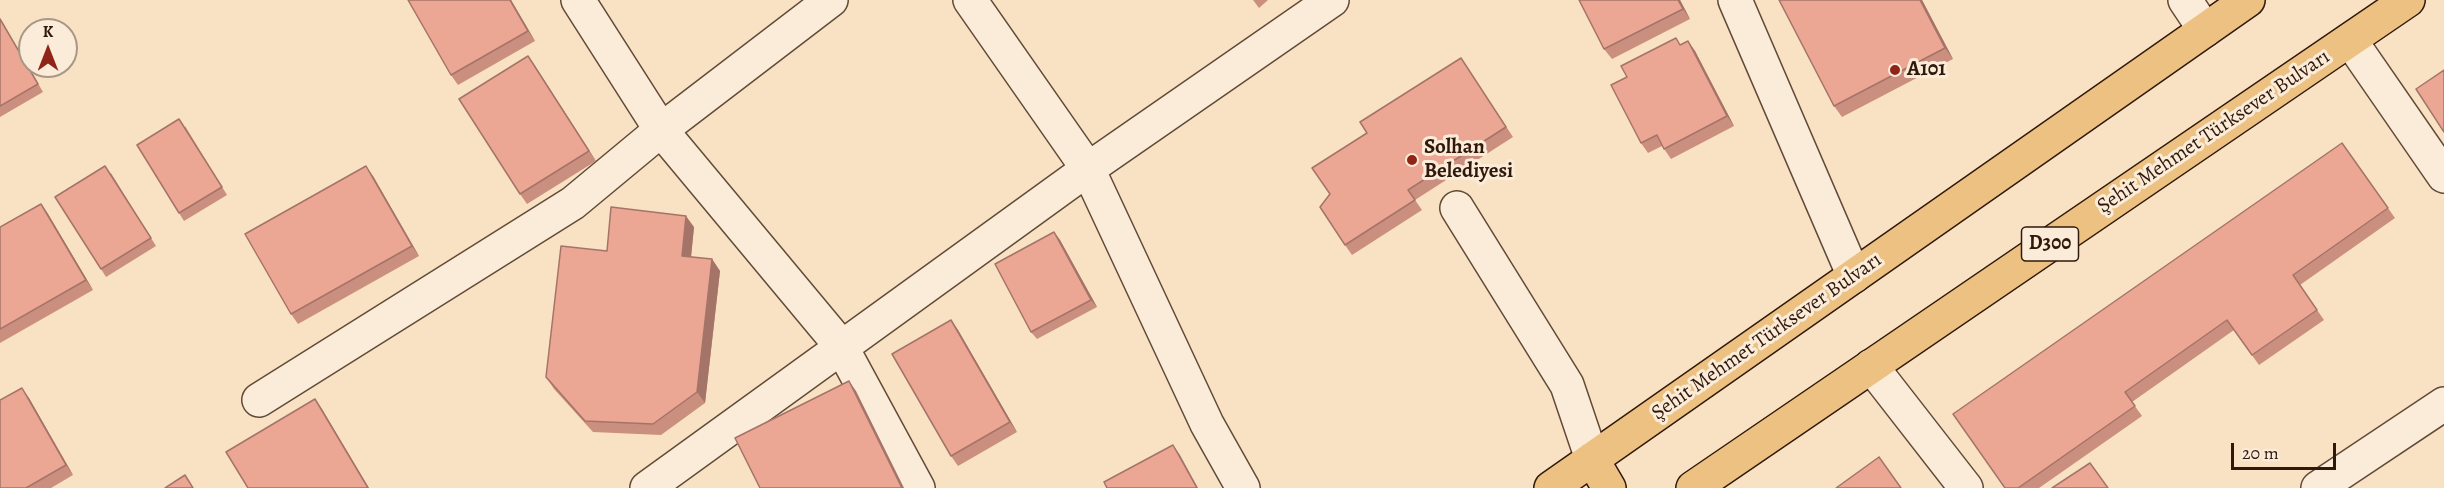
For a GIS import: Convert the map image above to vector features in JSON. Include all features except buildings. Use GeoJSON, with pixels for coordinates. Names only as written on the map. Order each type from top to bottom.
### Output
{"type":"FeatureCollection","features":[{"type":"Feature","properties":{"kind":"highway","name":"Şehit Mehmet Türksever Bulvarı"},"geometry":{"type":"LineString","coordinates":[[1551,488],[2248,0]]}},
{"type":"Feature","properties":{"kind":"highway","name":"Şehit Mehmet Türksever Bulvarı"},"geometry":{"type":"LineString","coordinates":[[1693,488],[2408,0]]}},
{"type":"Feature","properties":{"kind":"highway"},"geometry":{"type":"LineString","coordinates":[[1592,459],[1609,488]]}},
{"type":"Feature","properties":{"kind":"street"},"geometry":{"type":"LineString","coordinates":[[578,0],[661,130],[841,346],[918,488]]}},
{"type":"Feature","properties":{"kind":"street"},"geometry":{"type":"LineString","coordinates":[[259,400],[573,203],[661,130],[831,0]]}},
{"type":"Feature","properties":{"kind":"street"},"geometry":{"type":"LineString","coordinates":[[970,0],[1088,169],[1207,424],[1243,488]]}},
{"type":"Feature","properties":{"kind":"street"},"geometry":{"type":"LineString","coordinates":[[647,488],[1088,169],[1332,0]]}},
{"type":"Feature","properties":{"kind":"street"},"geometry":{"type":"LineString","coordinates":[[1735,0],[1854,276]]}},
{"type":"Feature","properties":{"kind":"street"},"geometry":{"type":"LineString","coordinates":[[2184,0],[2205,30]]}},
{"type":"Feature","properties":{"kind":"street"},"geometry":{"type":"LineString","coordinates":[[2350,40],[2444,176]]}},
{"type":"Feature","properties":{"kind":"street"},"geometry":{"type":"LineString","coordinates":[[1458,208],[1568,385],[1592,459]]}},
{"type":"Feature","properties":{"kind":"street"},"geometry":{"type":"LineString","coordinates":[[1871,366],[1966,488]]}},
{"type":"Feature","properties":{"kind":"street"},"geometry":{"type":"LineString","coordinates":[[2318,488],[2444,404]]}},
{"type":"Feature","properties":{"kind":"place","name":"A101"},"geometry":{"type":"Point","coordinates":[1895,70]}},
{"type":"Feature","properties":{"kind":"place","name":"Solhan Belediyesi"},"geometry":{"type":"Point","coordinates":[1412,160]}}]}
